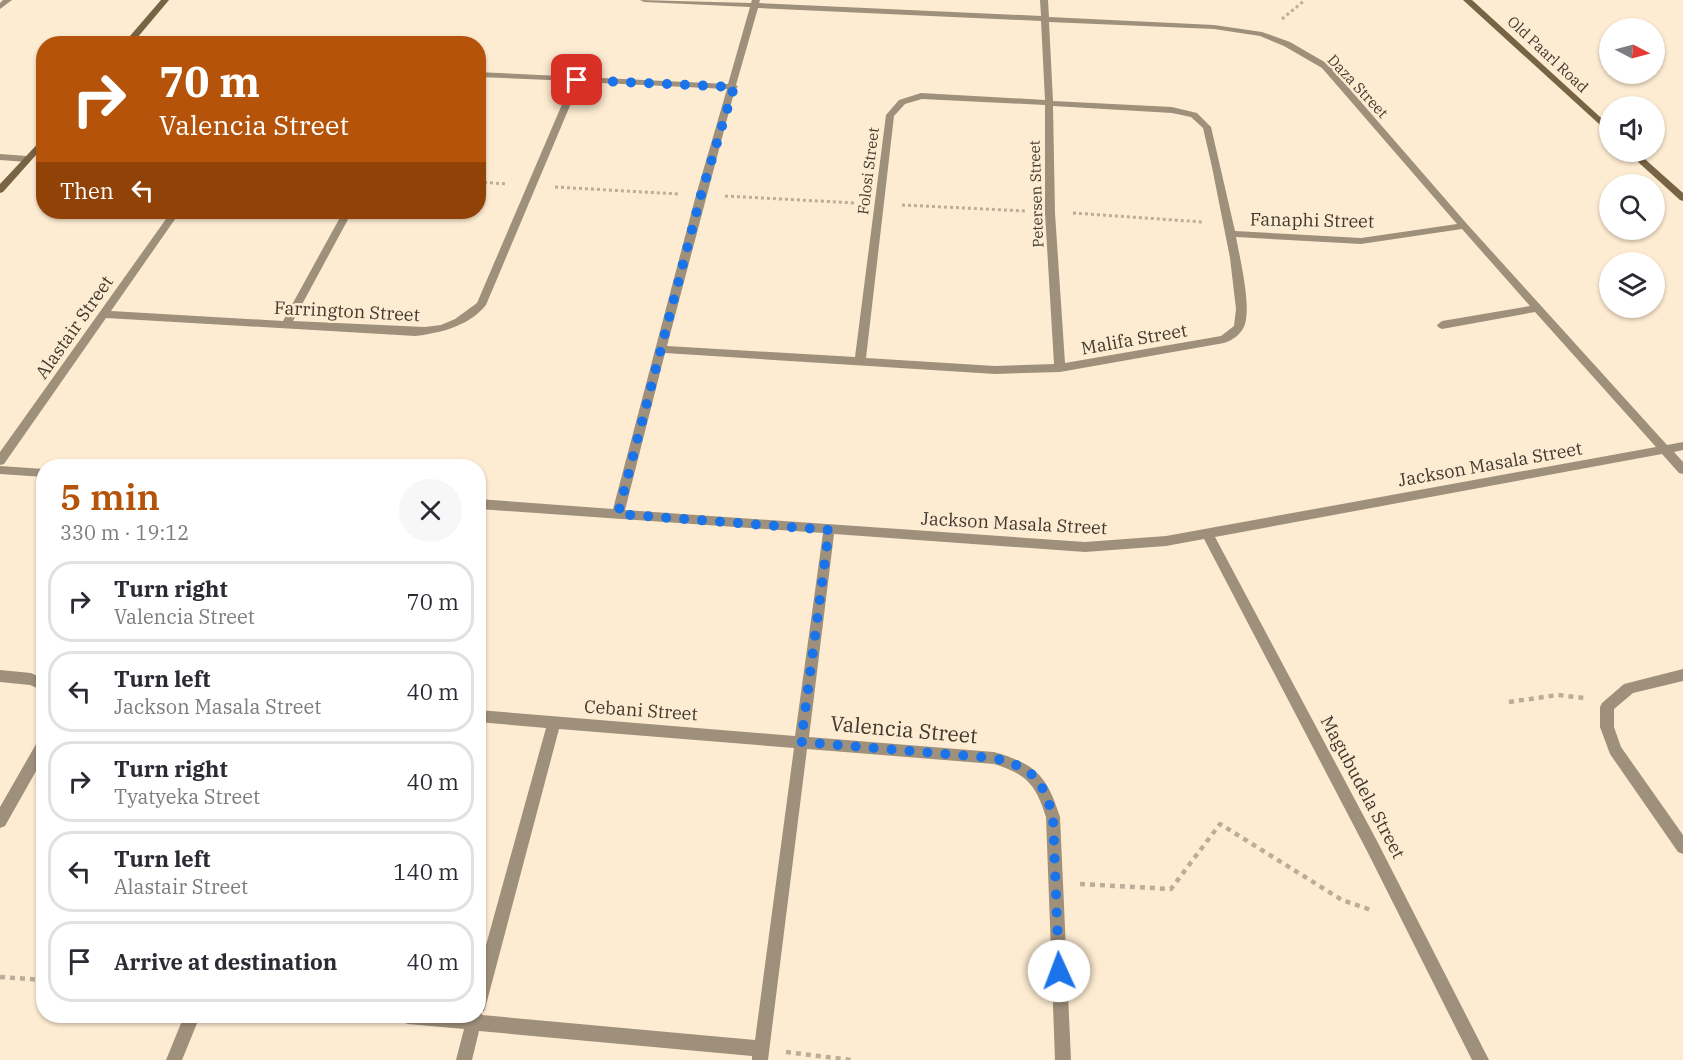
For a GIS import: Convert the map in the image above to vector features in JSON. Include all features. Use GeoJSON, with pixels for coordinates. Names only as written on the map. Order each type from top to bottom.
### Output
{"type":"FeatureCollection","features":[{"type":"Feature","properties":{"kind":"main road"},"geometry":{"type":"LineString","coordinates":[[134,36],[165,0]]}},
{"type":"Feature","properties":{"kind":"main road","name":"Old Paarl Road"},"geometry":{"type":"LineString","coordinates":[[1467,0],[1599,121]]}},
{"type":"Feature","properties":{"kind":"main road"},"geometry":{"type":"LineString","coordinates":[[0,190],[36,149]]}},
{"type":"Feature","properties":{"kind":"main road"},"geometry":{"type":"LineString","coordinates":[[1643,162],[1683,198]]}},
{"type":"Feature","properties":{"kind":"street"},"geometry":{"type":"LineString","coordinates":[[0,8],[8,0]]}},
{"type":"Feature","properties":{"kind":"street","name":"Daza Street"},"geometry":{"type":"LineString","coordinates":[[644,0],[756,3],[1214,27],[1262,34],[1287,44],[1325,66],[1464,226],[1683,470]]}},
{"type":"Feature","properties":{"kind":"street"},"geometry":{"type":"LineString","coordinates":[[895,12],[896,0]]}},
{"type":"Feature","properties":{"kind":"street","name":"Petersen Street"},"geometry":{"type":"LineString","coordinates":[[1044,0],[1049,103],[1050,213],[1060,369]]}},
{"type":"Feature","properties":{"kind":"street"},"geometry":{"type":"LineString","coordinates":[[618,514],[701,195],[734,87],[756,3]]}},
{"type":"Feature","properties":{"kind":"street"},"geometry":{"type":"LineString","coordinates":[[486,74],[734,87]]}},
{"type":"Feature","properties":{"kind":"street","name":"Farrington Street"},"geometry":{"type":"LineString","coordinates":[[104,314],[415,332],[451,327],[466,319],[481,305],[577,80]]}},
{"type":"Feature","properties":{"kind":"street","name":"Folosi Street"},"geometry":{"type":"LineString","coordinates":[[860,361],[890,114],[902,102],[921,96],[1049,103]]}},
{"type":"Feature","properties":{"kind":"street","name":"Malifa Street"},"geometry":{"type":"LineString","coordinates":[[662,349],[995,370],[1060,369],[1215,342],[1233,334],[1240,322],[1240,300],[1229,229],[1207,127],[1201,120],[1185,111],[1049,103]]}},
{"type":"Feature","properties":{"kind":"street"},"geometry":{"type":"LineString","coordinates":[[0,158],[27,159]]}},
{"type":"Feature","properties":{"kind":"street","name":"Alastair Street"},"geometry":{"type":"LineString","coordinates":[[0,461],[170,219]]}},
{"type":"Feature","properties":{"kind":"street"},"geometry":{"type":"LineString","coordinates":[[286,325],[344,219]]}},
{"type":"Feature","properties":{"kind":"street","name":"Fanaphi Street"},"geometry":{"type":"LineString","coordinates":[[1229,229],[1361,241],[1464,226]]}},
{"type":"Feature","properties":{"kind":"street"},"geometry":{"type":"LineString","coordinates":[[1442,325],[1537,308]]}},
{"type":"Feature","properties":{"kind":"street","name":"Jackson Masala Street"},"geometry":{"type":"LineString","coordinates":[[486,505],[1085,547],[1125,546],[1207,534],[1683,446]]}},
{"type":"Feature","properties":{"kind":"street"},"geometry":{"type":"LineString","coordinates":[[0,470],[36,472]]}},
{"type":"Feature","properties":{"kind":"street","name":"Valencia Street"},"geometry":{"type":"LineString","coordinates":[[761,1055],[829,530]]}},
{"type":"Feature","properties":{"kind":"street","name":"Magubudela Street"},"geometry":{"type":"LineString","coordinates":[[1207,534],[1481,1060]]}},
{"type":"Feature","properties":{"kind":"street"},"geometry":{"type":"LineString","coordinates":[[1683,675],[1629,688],[1607,707],[1607,727],[1615,750],[1683,847]]}},
{"type":"Feature","properties":{"kind":"street"},"geometry":{"type":"LineString","coordinates":[[0,676],[36,681]]}},
{"type":"Feature","properties":{"kind":"street","name":"Cebani Street"},"geometry":{"type":"LineString","coordinates":[[486,717],[801,742]]}},
{"type":"Feature","properties":{"kind":"street"},"geometry":{"type":"LineString","coordinates":[[486,975],[554,723]]}},
{"type":"Feature","properties":{"kind":"street","name":"Valencia Street"},"geometry":{"type":"LineString","coordinates":[[801,742],[994,758],[1019,764],[1035,776],[1047,794],[1053,817],[1063,1060]]}},
{"type":"Feature","properties":{"kind":"street"},"geometry":{"type":"LineString","coordinates":[[0,821],[36,757]]}},
{"type":"Feature","properties":{"kind":"street"},"geometry":{"type":"LineString","coordinates":[[486,1020],[761,1055]]}},
{"type":"Feature","properties":{"kind":"street"},"geometry":{"type":"LineString","coordinates":[[174,1060],[189,1023]]}},
{"type":"Feature","properties":{"kind":"street"},"geometry":{"type":"LineString","coordinates":[[464,1060],[474,1023]]}},
{"type":"Feature","properties":{"kind":"path"},"geometry":{"type":"LineString","coordinates":[[486,183],[1050,213],[1229,229]]}},
{"type":"Feature","properties":{"kind":"path"},"geometry":{"type":"LineString","coordinates":[[1509,702],[1558,695],[1587,699],[1607,707]]}},
{"type":"Feature","properties":{"kind":"path"},"geometry":{"type":"LineString","coordinates":[[1055,882],[1171,889],[1220,824],[1342,900],[1411,923]]}},
{"type":"Feature","properties":{"kind":"path"},"geometry":{"type":"LineString","coordinates":[[0,977],[36,979]]}},
{"type":"Feature","properties":{"kind":"path"},"geometry":{"type":"LineString","coordinates":[[761,1055],[850,1060]]}},
{"type":"Feature","properties":{"kind":"route"},"geometry":{"type":"LineString","coordinates":[[577,80],[734,87],[701,195],[618,514],[829,530],[801,742],[994,758],[1019,764],[1035,776],[1047,794],[1053,817],[1059,971]]}}]}
